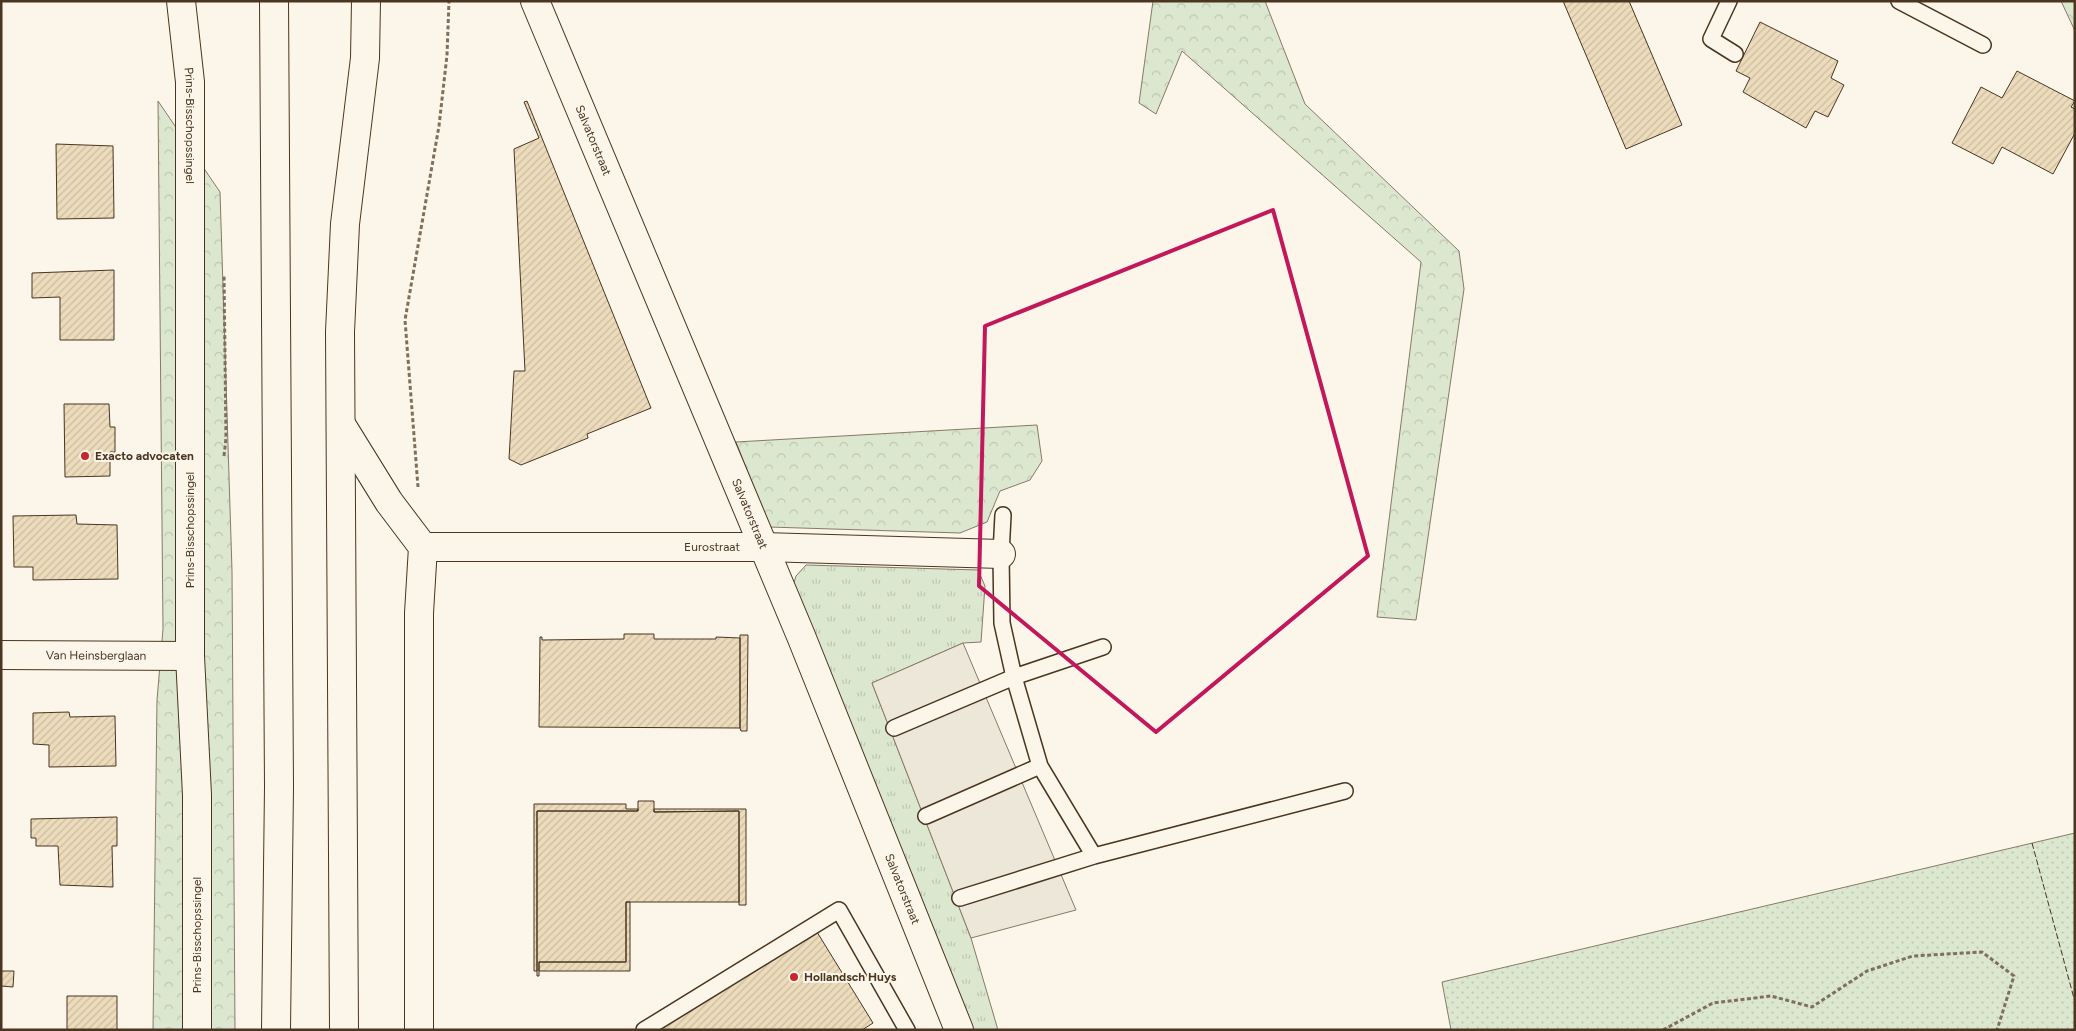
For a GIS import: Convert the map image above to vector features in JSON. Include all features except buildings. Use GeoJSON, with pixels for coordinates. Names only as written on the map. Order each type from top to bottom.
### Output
{"type":"FeatureCollection","features":[{"type":"Feature","properties":{"kind":"main road","name":"Prins-Bisschopssingel"},"geometry":{"type":"LineString","coordinates":[[181,1],[190,82],[190,656],[197,795],[196,1030]]}},
{"type":"Feature","properties":{"kind":"main road"},"geometry":{"type":"LineString","coordinates":[[274,1],[278,767],[276,1030]]}},
{"type":"Feature","properties":{"kind":"main road"},"geometry":{"type":"LineString","coordinates":[[344,1030],[340,332],[345,224],[365,58],[366,1]]}},
{"type":"Feature","properties":{"kind":"main road","name":"Salvatorstraat"},"geometry":{"type":"LineString","coordinates":[[535,1],[801,636],[958,1030]]}},
{"type":"Feature","properties":{"kind":"main road"},"geometry":{"type":"LineString","coordinates":[[342,426],[389,502],[424,547],[419,613],[419,1030]]}},
{"type":"Feature","properties":{"kind":"main road","name":"Eurostraat"},"geometry":{"type":"LineString","coordinates":[[424,547],[763,547],[1001,554]]}},
{"type":"Feature","properties":{"kind":"main road","name":"Van Heinsberglaan"},"geometry":{"type":"LineString","coordinates":[[1,655],[190,656]]}},
{"type":"Feature","properties":{"kind":"lane"},"geometry":{"type":"LineString","coordinates":[[1729,1],[1711,39],[1735,54]]}},
{"type":"Feature","properties":{"kind":"lane"},"geometry":{"type":"LineString","coordinates":[[1898,1],[1983,45]]}},
{"type":"Feature","properties":{"kind":"lane"},"geometry":{"type":"LineString","coordinates":[[1003,515],[1001,554],[1002,623],[1014,677],[1040,766],[1094,856]]}},
{"type":"Feature","properties":{"kind":"lane"},"geometry":{"type":"LineString","coordinates":[[894,728],[1014,677],[1103,647]]}},
{"type":"Feature","properties":{"kind":"lane"},"geometry":{"type":"LineString","coordinates":[[926,816],[1040,766]]}},
{"type":"Feature","properties":{"kind":"lane"},"geometry":{"type":"LineString","coordinates":[[960,898],[1094,856],[1345,791]]}},
{"type":"Feature","properties":{"kind":"lane"},"geometry":{"type":"LineString","coordinates":[[644,1030],[839,910],[907,1030]]}},
{"type":"Feature","properties":{"kind":"path"},"geometry":{"type":"LineString","coordinates":[[418,488],[405,320],[439,126],[447,55],[449,1]]}},
{"type":"Feature","properties":{"kind":"path"},"geometry":{"type":"LineString","coordinates":[[1663,1030],[1713,1002],[1771,996],[1812,1007],[1867,971],[1913,956],[1982,952],[2014,976],[1998,1030]]}},
{"type":"Feature","properties":{"kind":"highlighted area"},"geometry":{"type":"Polygon","coordinates":[[[1273,210],[1368,556],[1156,732],[979,586],[985,326],[1273,210]]]}},
{"type":"Feature","properties":{"kind":"green space"},"geometry":{"type":"Polygon","coordinates":[[[1153,1],[1265,1],[1305,104],[1459,251],[1464,289],[1416,620],[1377,617],[1421,262],[1182,51],[1156,114],[1139,103],[1153,1]]]}},
{"type":"Feature","properties":{"kind":"green space"},"geometry":{"type":"Polygon","coordinates":[[[2061,1],[2075,1],[2075,31],[2061,1]]]}},
{"type":"Feature","properties":{"kind":"green space"},"geometry":{"type":"Polygon","coordinates":[[[158,101],[220,192],[232,571],[235,1030],[153,1030],[157,700],[163,629],[158,101]]]}},
{"type":"Feature","properties":{"kind":"green space"},"geometry":{"type":"Polygon","coordinates":[[[1037,425],[1042,461],[1030,480],[1000,491],[987,522],[960,533],[769,527],[736,442],[1037,425]]]}},
{"type":"Feature","properties":{"kind":"green space"},"geometry":{"type":"Polygon","coordinates":[[[806,565],[978,570],[985,586],[981,642],[963,643],[872,683],[971,938],[998,1030],[972,1030],[792,589],[796,576],[806,565]]]}},
{"type":"Feature","properties":{"kind":"green space"},"geometry":{"type":"Polygon","coordinates":[[[2075,833],[2075,1030],[1451,1030],[1442,982],[2075,833]]]}},
{"type":"Feature","properties":{"kind":"shaded area"},"geometry":{"type":"Polygon","coordinates":[[[963,643],[1076,910],[971,938],[872,683],[963,643]]]}},
{"type":"Feature","properties":{"kind":"fence"},"geometry":{"type":"LineString","coordinates":[[2032,843],[2075,1002]]}},
{"type":"Feature","properties":{"kind":"place","name":"Exacto advocaten"},"geometry":{"type":"Point","coordinates":[85,456]}},
{"type":"Feature","properties":{"kind":"place","name":"Hollandsch Huys"},"geometry":{"type":"Point","coordinates":[794,977]}}]}
